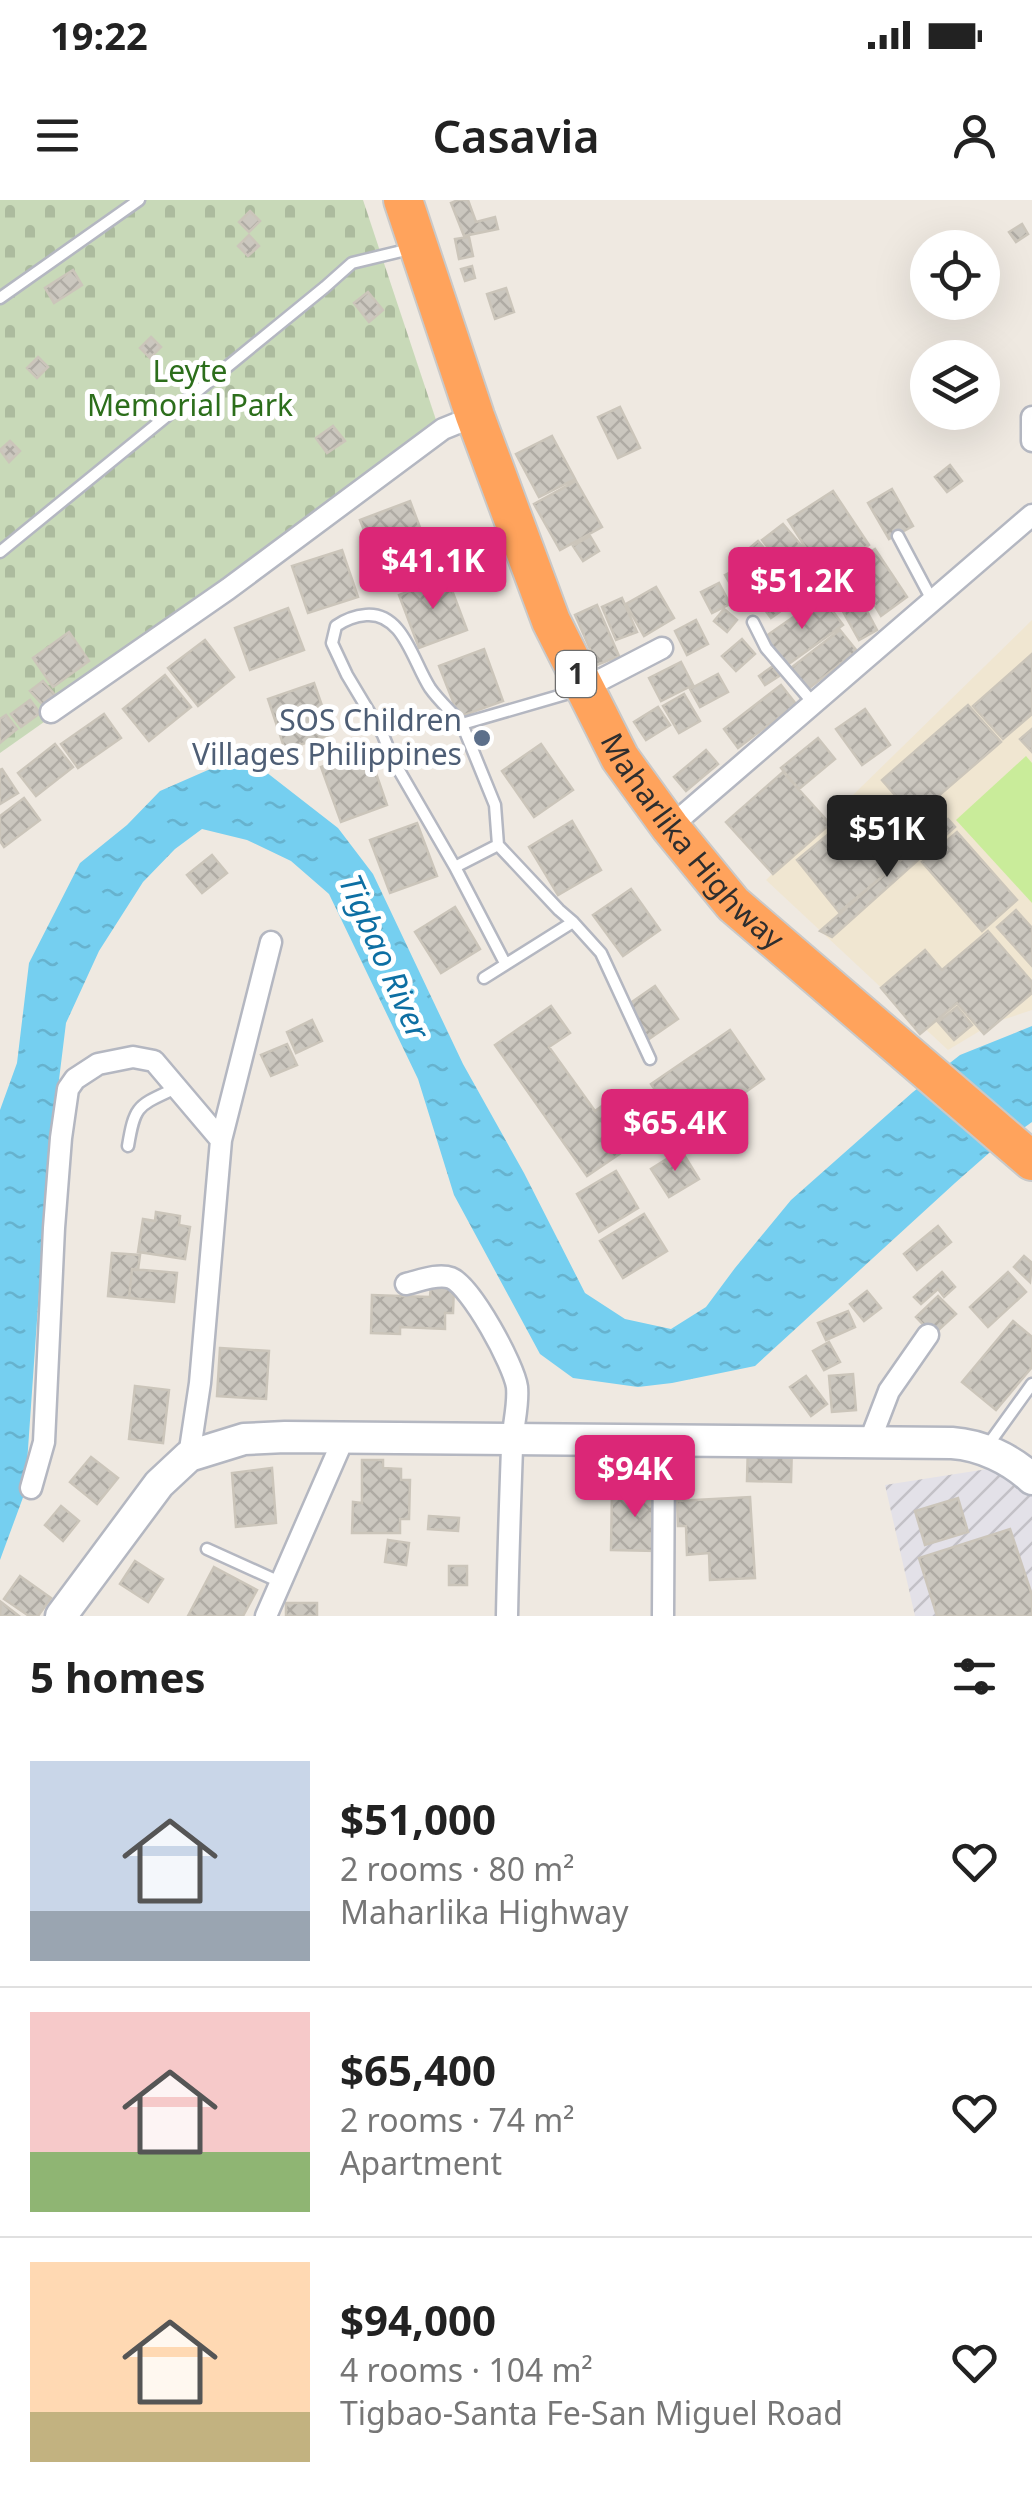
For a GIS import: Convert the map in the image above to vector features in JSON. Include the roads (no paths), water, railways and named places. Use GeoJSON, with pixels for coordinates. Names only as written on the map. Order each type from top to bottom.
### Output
{"type":"FeatureCollection","features":[{"type":"Feature","properties":{"kind":"highway","name":"Maharlika Highway"},"geometry":{"type":"LineString","coordinates":[[403,200],[475,416],[551,621],[620,758],[670,828],[733,904],[1032,1161]]}},
{"type":"Feature","properties":{"kind":"main road"},"geometry":{"type":"LineString","coordinates":[[61,1616],[159,1484],[189,1456],[244,1440],[952,1443],[985,1450],[1032,1479]]}},
{"type":"Feature","properties":{"kind":"street"},"geometry":{"type":"LineString","coordinates":[[50,712],[228,589],[430,438],[475,416]]}},
{"type":"Feature","properties":{"kind":"street"},"geometry":{"type":"LineString","coordinates":[[1032,417],[1032,441]]}},
{"type":"Feature","properties":{"kind":"street"},"geometry":{"type":"LineString","coordinates":[[670,828],[1032,515]]}},
{"type":"Feature","properties":{"kind":"street"},"geometry":{"type":"LineString","coordinates":[[584,688],[662,648]]}},
{"type":"Feature","properties":{"kind":"street"},"geometry":{"type":"LineString","coordinates":[[189,1456],[200,1383],[221,1140],[271,942]]}},
{"type":"Feature","properties":{"kind":"street"},"geometry":{"type":"LineString","coordinates":[[31,1488],[44,1442],[54,1228],[68,1089],[75,1079],[98,1064],[133,1056],[154,1060],[221,1140]]}},
{"type":"Feature","properties":{"kind":"street"},"geometry":{"type":"LineString","coordinates":[[406,1284],[438,1276],[456,1280],[468,1292],[513,1374],[517,1389],[506,1616]]}},
{"type":"Feature","properties":{"kind":"street"},"geometry":{"type":"LineString","coordinates":[[870,1443],[889,1391],[928,1336]]}},
{"type":"Feature","properties":{"kind":"street"},"geometry":{"type":"LineString","coordinates":[[266,1616],[339,1440]]}},
{"type":"Feature","properties":{"kind":"street"},"geometry":{"type":"LineString","coordinates":[[663,1616],[664,1442]]}},
{"type":"Feature","properties":{"kind":"lane"},"geometry":{"type":"LineString","coordinates":[[0,298],[140,200]]}},
{"type":"Feature","properties":{"kind":"lane"},"geometry":{"type":"LineString","coordinates":[[0,552],[352,263],[419,248]]}},
{"type":"Feature","properties":{"kind":"lane"},"geometry":{"type":"LineString","coordinates":[[898,536],[933,601]]}},
{"type":"Feature","properties":{"kind":"lane"},"geometry":{"type":"LineString","coordinates":[[505,963],[332,643],[336,626],[347,618],[378,615],[392,621],[431,689],[462,724],[495,805],[498,845],[601,952],[650,1059]]}},
{"type":"Feature","properties":{"kind":"lane"},"geometry":{"type":"LineString","coordinates":[[753,622],[766,648],[814,704]]}},
{"type":"Feature","properties":{"kind":"lane"},"geometry":{"type":"LineString","coordinates":[[462,724],[584,688]]}},
{"type":"Feature","properties":{"kind":"lane"},"geometry":{"type":"LineString","coordinates":[[455,867],[498,845]]}},
{"type":"Feature","properties":{"kind":"lane"},"geometry":{"type":"LineString","coordinates":[[484,978],[573,922]]}},
{"type":"Feature","properties":{"kind":"lane"},"geometry":{"type":"LineString","coordinates":[[128,1146],[134,1113],[176,1088]]}},
{"type":"Feature","properties":{"kind":"lane"},"geometry":{"type":"LineString","coordinates":[[985,1450],[1032,1384]]}},
{"type":"Feature","properties":{"kind":"lane"},"geometry":{"type":"LineString","coordinates":[[207,1550],[281,1583]]}},
{"type":"Feature","properties":{"kind":"water","name":"Tigbao River"},"geometry":{"type":"Polygon","coordinates":[[[234,764],[257,765],[338,828],[373,874],[463,1064],[585,1293],[625,1319],[671,1329],[706,1307],[791,1200],[913,1092],[960,1055],[1032,1026],[1032,1122],[989,1153],[755,1366],[638,1387],[573,1378],[540,1354],[454,1195],[418,1079],[329,894],[291,861],[247,840],[202,829],[175,849],[143,882],[99,951],[66,1023],[47,1177],[25,1492],[0,1560],[0,1110],[17,1063],[29,963],[80,863],[127,825],[160,791],[208,770],[234,764]]]}},
{"type":"Feature","properties":{"kind":"place","name":"SOS Children Villages Philippines"},"geometry":{"type":"Point","coordinates":[482,738]}},
{"type":"Feature","properties":{"kind":"park label","name":"Leyte Memorial Park"},"geometry":{"type":"Point","coordinates":[190,389]}}]}
